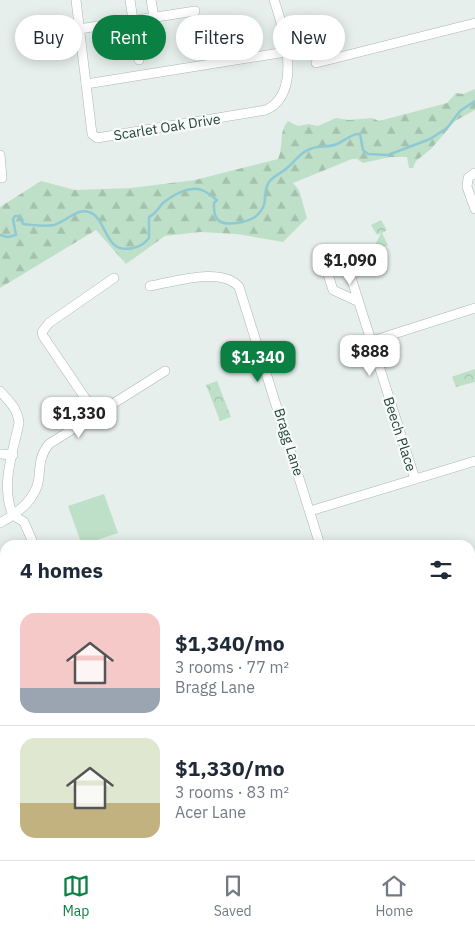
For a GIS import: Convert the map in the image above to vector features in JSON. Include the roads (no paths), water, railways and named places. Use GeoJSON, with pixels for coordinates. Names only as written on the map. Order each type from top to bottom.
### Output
{"type":"FeatureCollection","features":[{"type":"Feature","properties":{"kind":"street","name":"Scarlet Oak Drive"},"geometry":{"type":"LineString","coordinates":[[76,0],[78,15]]}},
{"type":"Feature","properties":{"kind":"street"},"geometry":{"type":"LineString","coordinates":[[130,0],[132,15]]}},
{"type":"Feature","properties":{"kind":"street"},"geometry":{"type":"LineString","coordinates":[[151,0],[154,15]]}},
{"type":"Feature","properties":{"kind":"street"},"geometry":{"type":"LineString","coordinates":[[274,0],[279,15]]}},
{"type":"Feature","properties":{"kind":"street"},"geometry":{"type":"LineString","coordinates":[[166,15],[194,11]]}},
{"type":"Feature","properties":{"kind":"street"},"geometry":{"type":"LineString","coordinates":[[316,63],[475,23]]}},
{"type":"Feature","properties":{"kind":"street","name":"Scarlet Oak Drive"},"geometry":{"type":"LineString","coordinates":[[82,53],[92,134],[97,138],[266,110],[276,103],[286,88],[288,74],[287,60]]}},
{"type":"Feature","properties":{"kind":"street"},"geometry":{"type":"LineString","coordinates":[[86,84],[273,54]]}},
{"type":"Feature","properties":{"kind":"street"},"geometry":{"type":"LineString","coordinates":[[0,155],[2,178]]}},
{"type":"Feature","properties":{"kind":"street"},"geometry":{"type":"LineString","coordinates":[[475,174],[468,178],[467,184],[475,210]]}},
{"type":"Feature","properties":{"kind":"street","name":"Beech Place"},"geometry":{"type":"LineString","coordinates":[[359,302],[333,290],[326,268],[330,260],[339,257],[346,262],[372,341],[415,479]]}},
{"type":"Feature","properties":{"kind":"street","name":"Bragg Lane"},"geometry":{"type":"LineString","coordinates":[[150,286],[217,275],[229,278],[239,287],[319,540]]}},
{"type":"Feature","properties":{"kind":"street"},"geometry":{"type":"LineString","coordinates":[[96,414],[42,332],[49,323],[114,278]]}},
{"type":"Feature","properties":{"kind":"street"},"geometry":{"type":"LineString","coordinates":[[372,341],[475,308]]}},
{"type":"Feature","properties":{"kind":"street"},"geometry":{"type":"LineString","coordinates":[[0,523],[29,501],[35,492],[39,477],[39,463],[45,449],[54,440],[165,371]]}},
{"type":"Feature","properties":{"kind":"street"},"geometry":{"type":"LineString","coordinates":[[0,391],[15,408],[19,423],[6,487],[7,499],[13,515],[24,522],[32,540]]}},
{"type":"Feature","properties":{"kind":"street"},"geometry":{"type":"LineString","coordinates":[[0,454],[12,456]]}},
{"type":"Feature","properties":{"kind":"street"},"geometry":{"type":"LineString","coordinates":[[310,511],[475,460]]}},
{"type":"Feature","properties":{"kind":"waterway"},"geometry":{"type":"LineString","coordinates":[[0,235],[8,237],[16,235],[13,219],[15,216],[20,216],[23,224],[50,226],[85,211],[100,221],[107,235],[116,246],[123,249],[133,248],[142,245],[149,238],[149,217],[163,203],[177,194],[194,189],[204,191],[217,200],[214,203],[214,209],[219,221],[222,223],[240,223],[255,217],[260,212],[263,208],[267,186],[271,180],[306,151],[317,147],[334,145],[360,134],[363,150],[368,154],[388,155],[430,139],[447,128],[460,111],[475,101]]}}]}
